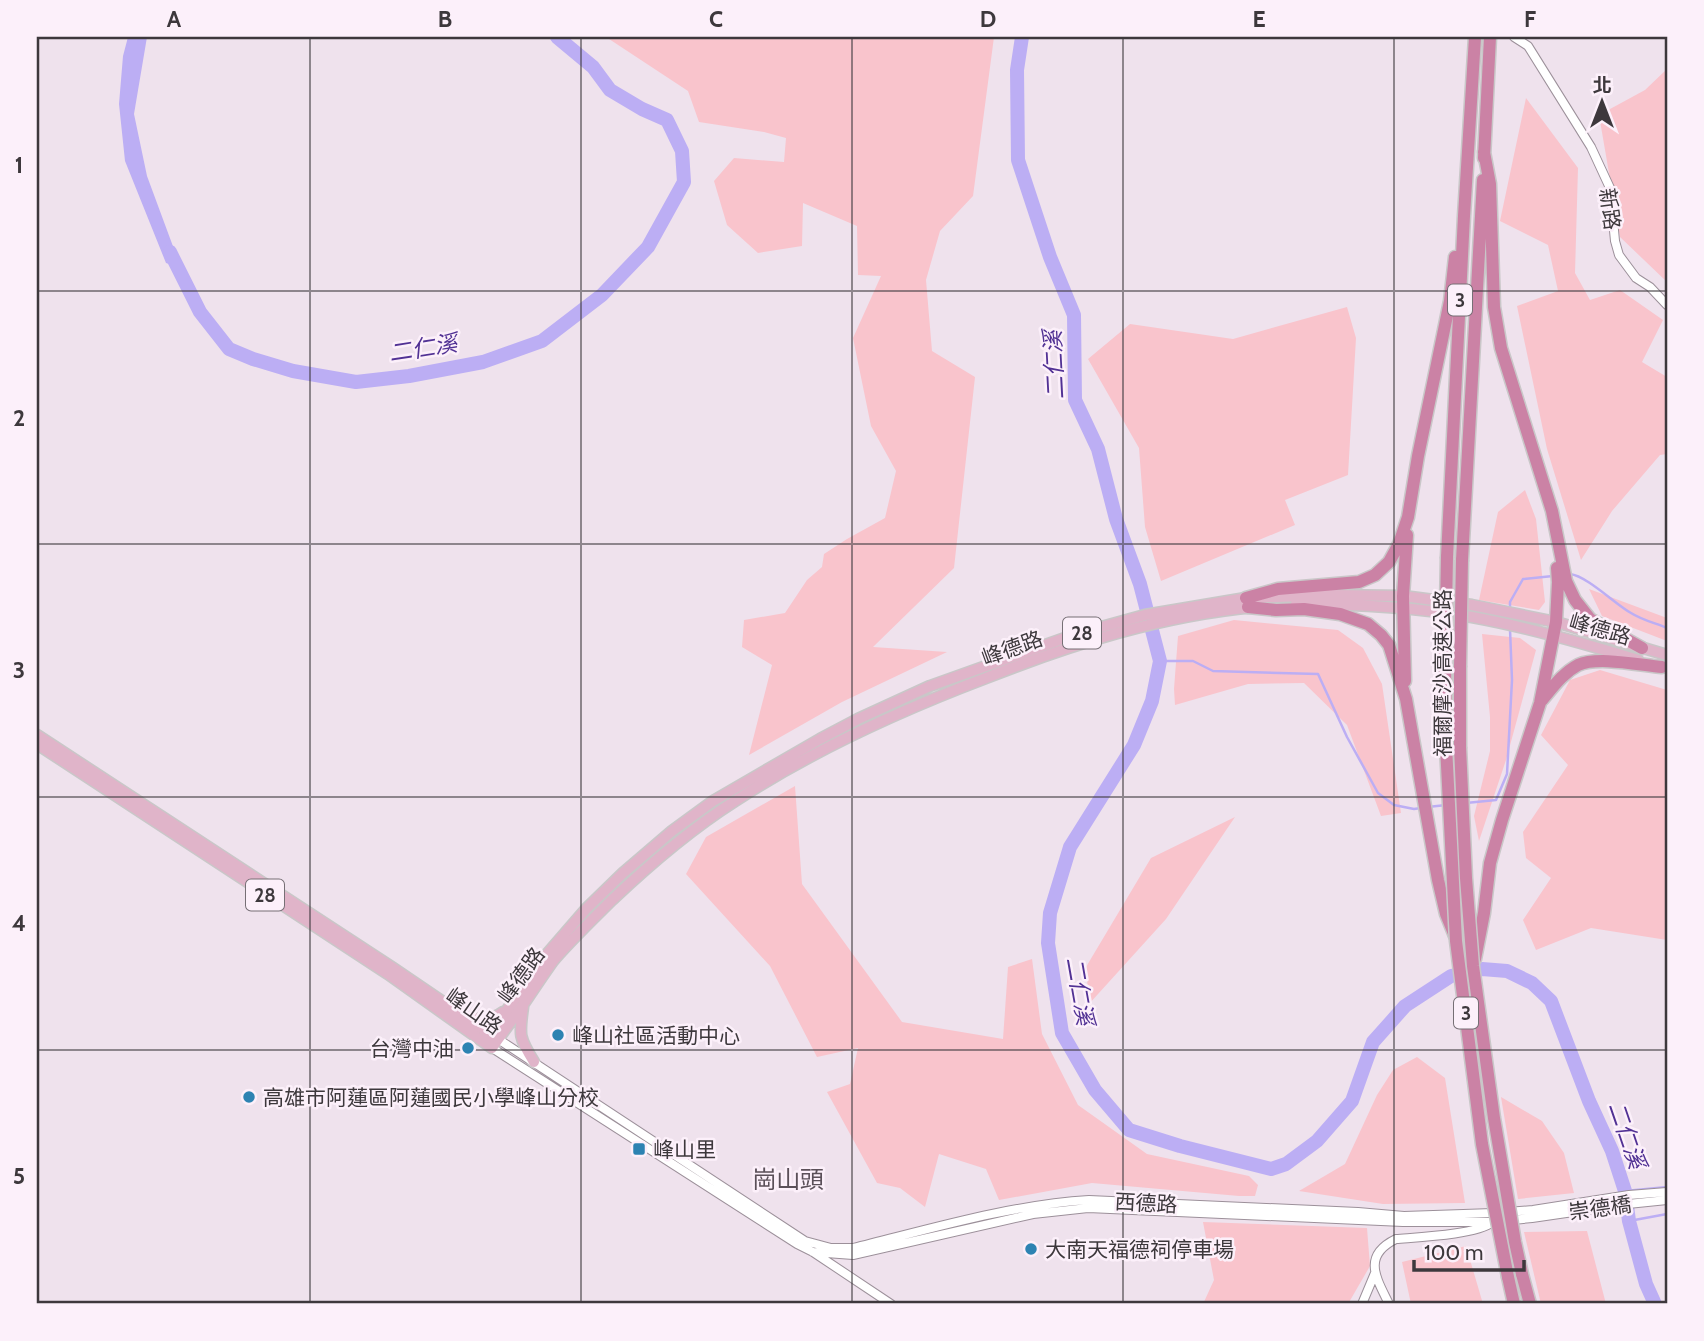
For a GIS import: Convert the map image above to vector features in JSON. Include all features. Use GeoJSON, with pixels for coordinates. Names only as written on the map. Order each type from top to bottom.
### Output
{"type":"FeatureCollection","features":[{"type":"Feature","properties":{"kind":"highway","name":"福爾摩沙高速公路"},"geometry":{"type":"LineString","coordinates":[[1490,37],[1462,560],[1460,747],[1473,966],[1494,1118],[1522,1274],[1530,1304]]}},
{"type":"Feature","properties":{"kind":"highway","name":"福爾摩沙高速公路"},"geometry":{"type":"LineString","coordinates":[[1475,40],[1447,557],[1446,746],[1457,941],[1482,1144],[1514,1304]]}},
{"type":"Feature","properties":{"kind":"highway"},"geometry":{"type":"LineString","coordinates":[[1484,152],[1490,184],[1494,307],[1501,348],[1552,511],[1566,581],[1590,620],[1642,648]]}},
{"type":"Feature","properties":{"kind":"highway"},"geometry":{"type":"LineString","coordinates":[[1406,699],[1404,602],[1408,517],[1450,301],[1454,258],[1464,216]]}},
{"type":"Feature","properties":{"kind":"highway"},"geometry":{"type":"LineString","coordinates":[[1473,966],[1484,913],[1490,863],[1540,703],[1555,629],[1558,582],[1552,511]]}},
{"type":"Feature","properties":{"kind":"highway"},"geometry":{"type":"LineString","coordinates":[[1243,603],[1278,589],[1343,584],[1367,579],[1390,562],[1408,517]]}},
{"type":"Feature","properties":{"kind":"highway"},"geometry":{"type":"LineString","coordinates":[[1243,603],[1276,610],[1340,614],[1368,624],[1389,645],[1406,699],[1438,880],[1446,914],[1457,941]]}},
{"type":"Feature","properties":{"kind":"highway"},"geometry":{"type":"LineString","coordinates":[[1540,703],[1557,681],[1580,664],[1606,661],[1665,664]]}},
{"type":"Feature","properties":{"kind":"main road","name":"峰德路"},"geometry":{"type":"LineString","coordinates":[[519,1002],[547,954],[586,909],[622,873],[713,801],[820,739],[930,686],[1076,634],[1172,610],[1330,595],[1472,605],[1530,617],[1555,629],[1665,664]]}},
{"type":"Feature","properties":{"kind":"main road","name":"峰德路"},"geometry":{"type":"LineString","coordinates":[[1404,602],[1527,629],[1555,629],[1642,648],[1665,664]]}},
{"type":"Feature","properties":{"kind":"main road","name":"峰德路"},"geometry":{"type":"LineString","coordinates":[[491,1040],[519,1002],[595,916],[652,863],[733,801],[885,720],[1016,666],[1081,644],[1243,603]]}},
{"type":"Feature","properties":{"kind":"main road","name":"峰山路"},"geometry":{"type":"LineString","coordinates":[[37,735],[466,1017],[491,1040]]}},
{"type":"Feature","properties":{"kind":"main road","name":"峰山路"},"geometry":{"type":"LineString","coordinates":[[37,744],[491,1040]]}},
{"type":"Feature","properties":{"kind":"main road"},"geometry":{"type":"LineString","coordinates":[[466,1017],[483,1020],[493,1018],[519,1002]]}},
{"type":"Feature","properties":{"kind":"main road"},"geometry":{"type":"LineString","coordinates":[[519,1002],[520,1034],[534,1062]]}},
{"type":"Feature","properties":{"kind":"street","name":"新路"},"geometry":{"type":"LineString","coordinates":[[1514,37],[1528,46],[1591,147],[1610,188],[1615,241],[1619,255],[1636,278],[1650,287],[1667,305]]}},
{"type":"Feature","properties":{"kind":"street","name":"峰山路"},"geometry":{"type":"LineString","coordinates":[[491,1040],[534,1062],[805,1241]]}},
{"type":"Feature","properties":{"kind":"street","name":"峰山路"},"geometry":{"type":"LineString","coordinates":[[491,1040],[641,1145],[891,1304]]}},
{"type":"Feature","properties":{"kind":"street","name":"崇德橋"},"geometry":{"type":"LineString","coordinates":[[1532,1214],[1629,1195],[1667,1192]]}},
{"type":"Feature","properties":{"kind":"street","name":"崇德橋"},"geometry":{"type":"LineString","coordinates":[[1532,1214],[1667,1200]]}},
{"type":"Feature","properties":{"kind":"street","name":"西德路"},"geometry":{"type":"LineString","coordinates":[[805,1241],[831,1248],[853,1248],[1020,1209],[1063,1202],[1357,1216],[1493,1217]]}},
{"type":"Feature","properties":{"kind":"street","name":"西德路"},"geometry":{"type":"LineString","coordinates":[[813,1252],[853,1255],[1088,1204]]}},
{"type":"Feature","properties":{"kind":"street"},"geometry":{"type":"LineString","coordinates":[[1362,1304],[1375,1273],[1376,1259],[1388,1243],[1396,1239],[1485,1227],[1493,1217],[1532,1214]]}},
{"type":"Feature","properties":{"kind":"street"},"geometry":{"type":"LineString","coordinates":[[805,1241],[813,1252]]}},
{"type":"Feature","properties":{"kind":"street"},"geometry":{"type":"LineString","coordinates":[[1375,1273],[1389,1304]]}},
{"type":"Feature","properties":{"kind":"shaded area"},"geometry":{"type":"Polygon","coordinates":[[[128,37],[147,37],[134,114],[147,176],[181,268],[166,263],[125,161],[119,104],[123,56],[128,37]]]}},
{"type":"Feature","properties":{"kind":"shaded area"},"geometry":{"type":"Polygon","coordinates":[[[606,37],[994,37],[973,196],[940,231],[926,280],[932,351],[975,377],[954,568],[873,647],[947,652],[842,702],[749,755],[772,665],[742,647],[744,620],[785,613],[807,580],[822,567],[824,554],[885,518],[896,471],[871,426],[853,338],[881,276],[858,275],[857,226],[803,203],[802,246],[758,253],[727,225],[714,181],[734,158],[784,162],[786,138],[699,122],[688,91],[606,37]]]}},
{"type":"Feature","properties":{"kind":"shaded area"},"geometry":{"type":"Polygon","coordinates":[[[1667,69],[1667,282],[1620,237],[1599,115],[1645,90],[1667,69]]]}},
{"type":"Feature","properties":{"kind":"shaded area"},"geometry":{"type":"Polygon","coordinates":[[[1526,98],[1578,168],[1575,273],[1590,300],[1620,290],[1663,320],[1642,362],[1667,377],[1667,454],[1660,455],[1612,511],[1581,560],[1547,449],[1517,306],[1558,291],[1548,245],[1500,221],[1526,98]]]}},
{"type":"Feature","properties":{"kind":"shaded area"},"geometry":{"type":"Polygon","coordinates":[[[1347,307],[1356,338],[1348,475],[1285,500],[1295,525],[1161,581],[1145,527],[1139,448],[1088,359],[1130,324],[1233,339],[1347,307]]]}},
{"type":"Feature","properties":{"kind":"shaded area"},"geometry":{"type":"Polygon","coordinates":[[[1525,490],[1536,519],[1545,602],[1539,610],[1479,600],[1498,512],[1525,490]]]}},
{"type":"Feature","properties":{"kind":"shaded area"},"geometry":{"type":"Polygon","coordinates":[[[1589,589],[1667,618],[1667,641],[1602,616],[1589,589]]]}},
{"type":"Feature","properties":{"kind":"shaded area"},"geometry":{"type":"Polygon","coordinates":[[[1234,620],[1338,630],[1363,648],[1382,684],[1401,813],[1381,816],[1347,725],[1304,683],[1248,684],[1175,705],[1178,636],[1234,620]]]}},
{"type":"Feature","properties":{"kind":"shaded area"},"geometry":{"type":"Polygon","coordinates":[[[1482,634],[1520,638],[1536,650],[1506,760],[1479,841],[1474,816],[1490,751],[1490,717],[1482,634]]]}},
{"type":"Feature","properties":{"kind":"shaded area"},"geometry":{"type":"Polygon","coordinates":[[[1600,670],[1667,690],[1667,940],[1591,928],[1536,950],[1523,920],[1551,878],[1526,858],[1523,832],[1568,765],[1541,735],[1570,680],[1600,670]]]}},
{"type":"Feature","properties":{"kind":"shaded area"},"geometry":{"type":"Polygon","coordinates":[[[795,786],[802,884],[902,1022],[1003,1039],[1008,967],[1032,959],[1042,1034],[1078,1105],[1147,1154],[1249,1176],[1258,1185],[1255,1196],[1092,1183],[999,1200],[986,1169],[939,1154],[925,1207],[900,1188],[877,1183],[827,1092],[850,1084],[858,1048],[817,1057],[770,966],[686,874],[706,837],[795,786]]]}},
{"type":"Feature","properties":{"kind":"shaded area"},"geometry":{"type":"Polygon","coordinates":[[[1235,817],[1166,919],[1089,1004],[1086,967],[1151,858],[1235,817]]]}},
{"type":"Feature","properties":{"kind":"shaded area"},"geometry":{"type":"Polygon","coordinates":[[[1417,1057],[1445,1078],[1465,1203],[1383,1204],[1299,1191],[1345,1164],[1377,1095],[1393,1070],[1417,1057]]]}},
{"type":"Feature","properties":{"kind":"shaded area"},"geometry":{"type":"Polygon","coordinates":[[[1501,1097],[1542,1121],[1564,1153],[1574,1193],[1518,1199],[1501,1097]]]}},
{"type":"Feature","properties":{"kind":"shaded area"},"geometry":{"type":"Polygon","coordinates":[[[1203,1222],[1367,1228],[1370,1266],[1348,1304],[1203,1304],[1214,1280],[1203,1222]]]}},
{"type":"Feature","properties":{"kind":"shaded area"},"geometry":{"type":"Polygon","coordinates":[[[1587,1231],[1606,1304],[1541,1304],[1524,1232],[1587,1231]]]}},
{"type":"Feature","properties":{"kind":"shaded area"},"geometry":{"type":"Polygon","coordinates":[[[1466,1246],[1483,1304],[1411,1304],[1402,1262],[1466,1246]]]}},
{"type":"Feature","properties":{"kind":"waterway","name":"二仁溪"},"geometry":{"type":"LineString","coordinates":[[170,252],[200,312],[229,349],[293,371],[356,382],[409,376],[483,362],[542,341],[602,295],[648,247],[684,182],[682,151],[667,120],[610,90],[593,67],[557,37]]}},
{"type":"Feature","properties":{"kind":"waterway","name":"二仁溪"},"geometry":{"type":"LineString","coordinates":[[1022,37],[1017,70],[1018,160],[1050,257],[1074,315],[1075,400],[1098,449],[1116,519],[1140,584],[1160,661],[1152,701],[1134,745],[1070,847],[1050,913],[1048,943],[1062,1033],[1095,1090],[1129,1130],[1271,1169],[1286,1164],[1317,1141],[1352,1101],[1373,1042],[1405,1006],[1451,976],[1482,969],[1507,971],[1532,983],[1551,1001],[1589,1101],[1612,1151],[1625,1191],[1629,1221],[1646,1284],[1655,1304]]}},
{"type":"Feature","properties":{"kind":"waterway"},"geometry":{"type":"LineString","coordinates":[[1570,574],[1601,591],[1624,609],[1667,628]]}},
{"type":"Feature","properties":{"kind":"waterway"},"geometry":{"type":"LineString","coordinates":[[1510,608],[1510,602],[1523,579],[1553,576]]}},
{"type":"Feature","properties":{"kind":"waterway"},"geometry":{"type":"LineString","coordinates":[[1466,803],[1496,800],[1507,774],[1512,680],[1510,629]]}},
{"type":"Feature","properties":{"kind":"waterway"},"geometry":{"type":"LineString","coordinates":[[1160,661],[1193,661],[1213,671],[1318,674],[1347,737],[1378,793],[1394,805],[1421,808]]}},
{"type":"Feature","properties":{"kind":"waterway"},"geometry":{"type":"LineString","coordinates":[[1428,807],[1446,805]]}},
{"type":"Feature","properties":{"kind":"waterway"},"geometry":{"type":"LineString","coordinates":[[1625,1191],[1667,1187]]}},
{"type":"Feature","properties":{"kind":"waterway"},"geometry":{"type":"LineString","coordinates":[[1629,1221],[1667,1214]]}},
{"type":"Feature","properties":{"kind":"place","name":"峰山社區活動中心"},"geometry":{"type":"Point","coordinates":[558,1035]}},
{"type":"Feature","properties":{"kind":"place","name":"台灣中油"},"geometry":{"type":"Point","coordinates":[468,1048]}},
{"type":"Feature","properties":{"kind":"place","name":"高雄市阿蓮區阿蓮國民小學峰山分校"},"geometry":{"type":"Point","coordinates":[249,1097]}},
{"type":"Feature","properties":{"kind":"place","name":"峰山里"},"geometry":{"type":"Point","coordinates":[639,1149]}},
{"type":"Feature","properties":{"kind":"place","name":"大南天福德祠停車場"},"geometry":{"type":"Point","coordinates":[1031,1249]}},
{"type":"Feature","properties":{"kind":"district","name":"崗山頭"},"geometry":{"type":"Point","coordinates":[788,1179]}}]}
